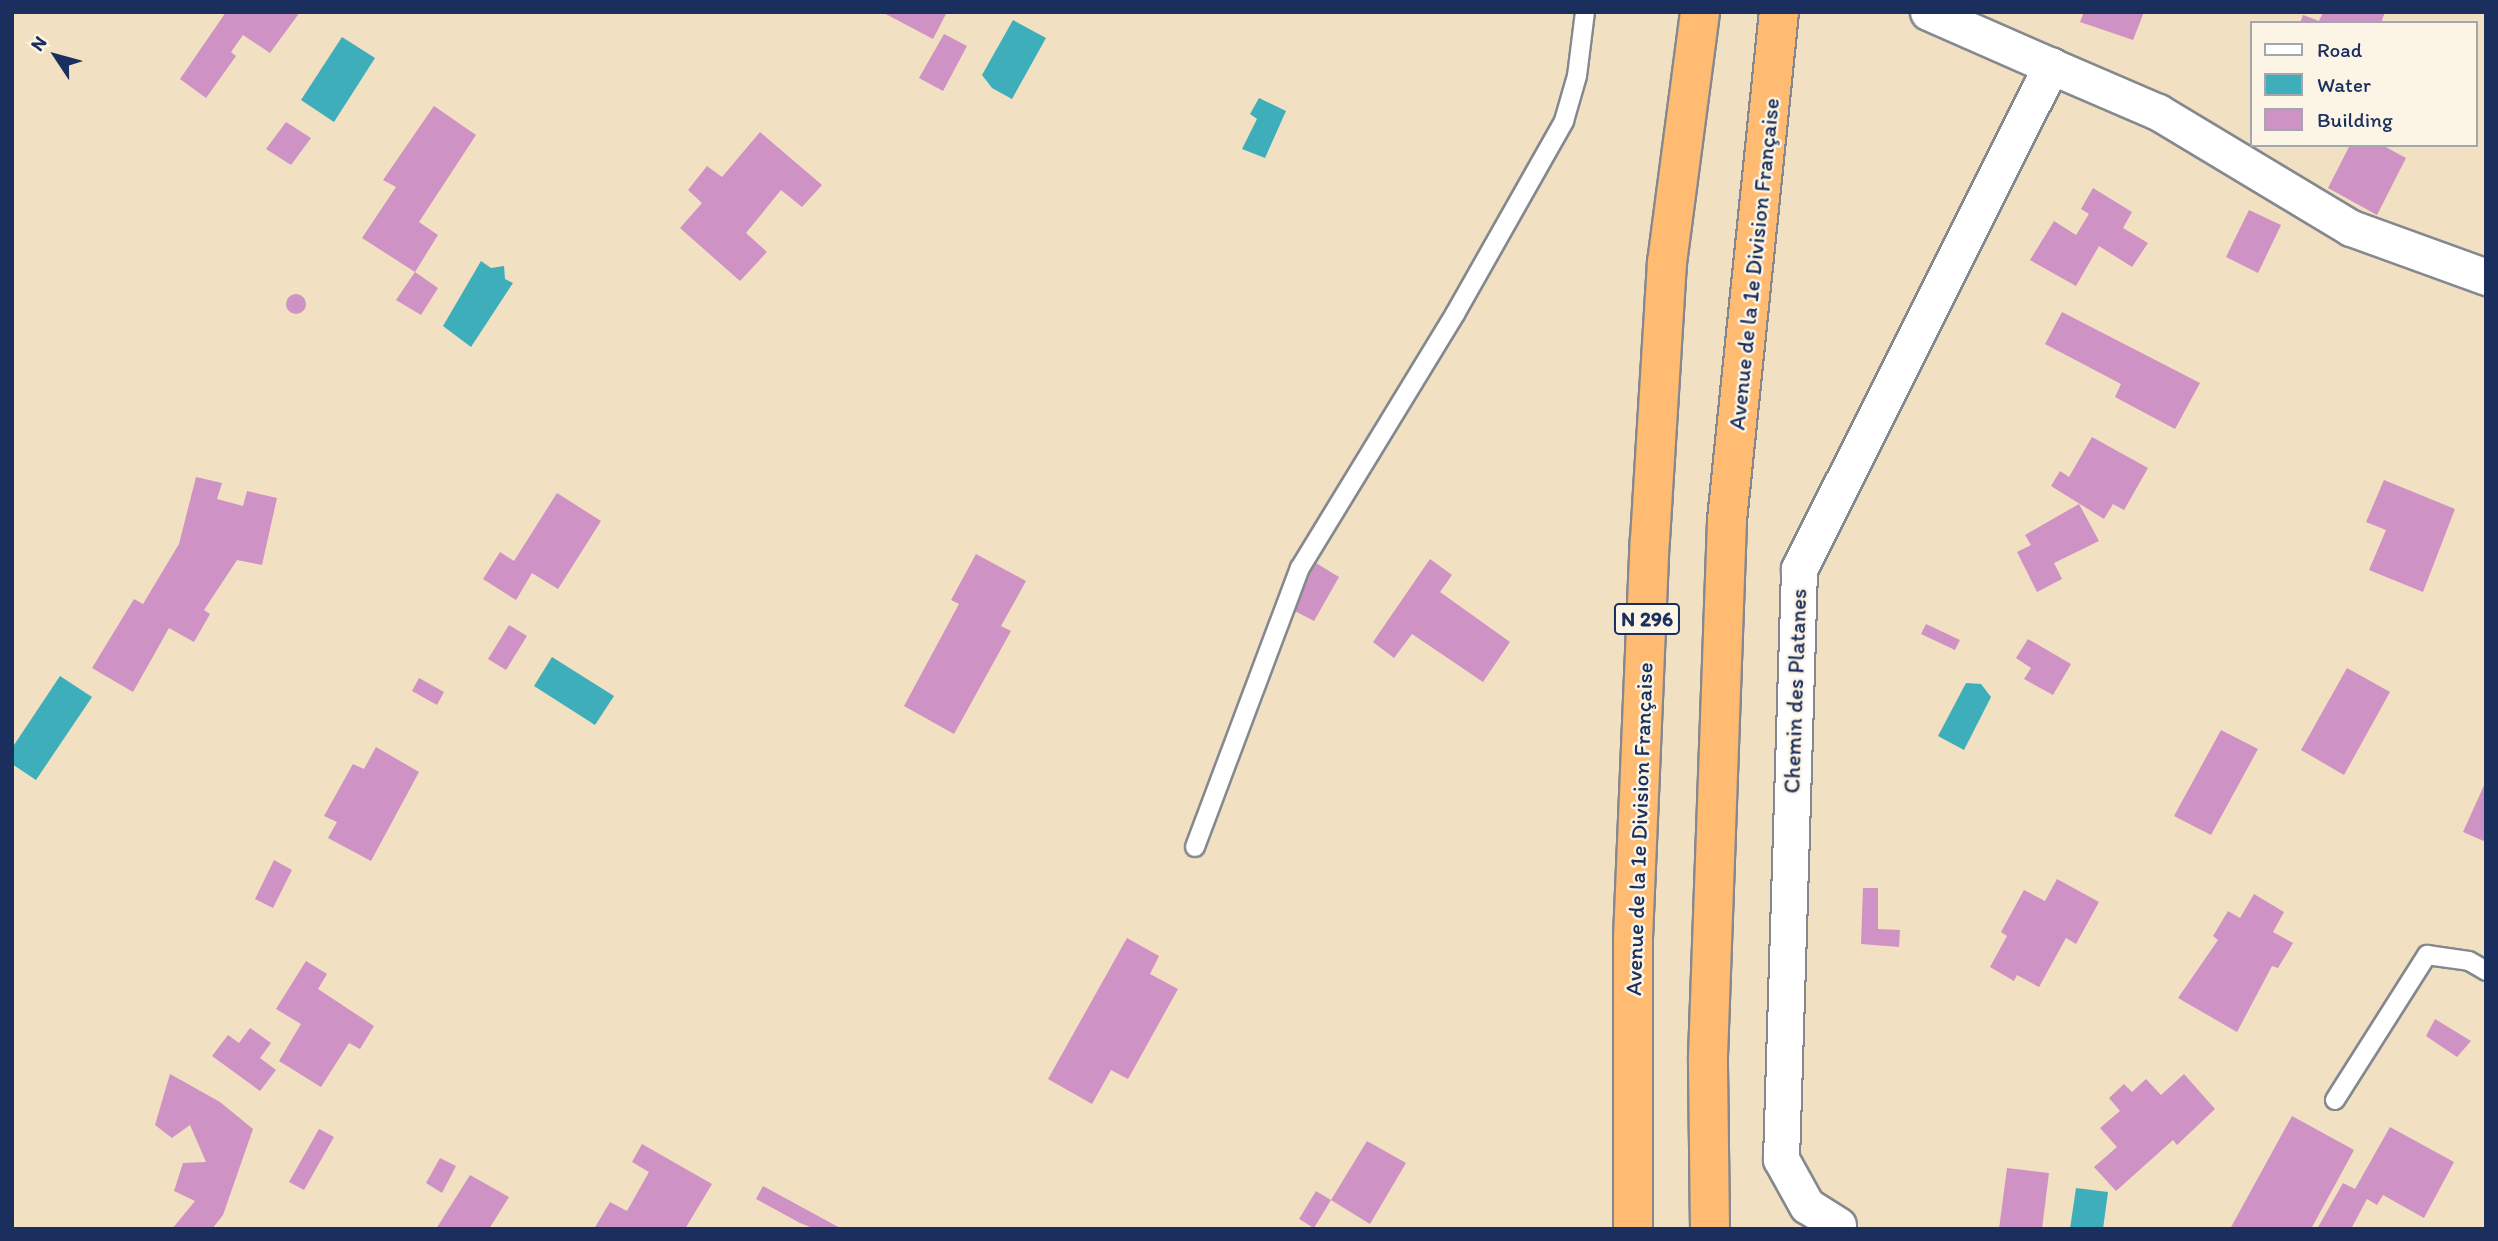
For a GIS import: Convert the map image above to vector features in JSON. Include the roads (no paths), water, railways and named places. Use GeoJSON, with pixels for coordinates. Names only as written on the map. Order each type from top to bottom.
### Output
{"type":"FeatureCollection","features":[{"type":"Feature","properties":{"kind":"highway","name":"Avenue de la 1e Division Française"},"geometry":{"type":"LineString","coordinates":[[1633,1229],[1633,938],[1650,540],[1667,263],[1700,12]]}},
{"type":"Feature","properties":{"kind":"highway","name":"Avenue de la 1e Division Française"},"geometry":{"type":"LineString","coordinates":[[1711,1229],[1708,1057],[1727,520],[1779,12]]}},
{"type":"Feature","properties":{"kind":"street"},"geometry":{"type":"LineString","coordinates":[[1928,12],[2158,111],[2351,228],[2486,277]]}},
{"type":"Feature","properties":{"kind":"street","name":"Chemin des Platanes"},"geometry":{"type":"LineString","coordinates":[[1838,1225],[1807,1206],[1781,1159],[1799,569],[2051,66]]}},
{"type":"Feature","properties":{"kind":"lane"},"geometry":{"type":"LineString","coordinates":[[1195,847],[1300,568],[1455,314],[1564,121],[1577,76],[1585,12]]}},
{"type":"Feature","properties":{"kind":"lane"},"geometry":{"type":"LineString","coordinates":[[2335,1100],[2427,955],[2469,961],[2486,971]]}},
{"type":"Feature","properties":{"kind":"water"},"geometry":{"type":"Polygon","coordinates":[[[1013,20],[1046,38],[1012,99],[992,88],[982,75],[1013,20]]]}},
{"type":"Feature","properties":{"kind":"water"},"geometry":{"type":"Polygon","coordinates":[[[342,37],[375,58],[334,122],[301,100],[342,37]]]}},
{"type":"Feature","properties":{"kind":"water"},"geometry":{"type":"Polygon","coordinates":[[[1259,98],[1286,111],[1265,158],[1242,149],[1257,119],[1250,114],[1259,98]]]}},
{"type":"Feature","properties":{"kind":"water"},"geometry":{"type":"Polygon","coordinates":[[[481,261],[491,268],[504,266],[505,279],[513,283],[471,347],[443,326],[481,261]]]}},
{"type":"Feature","properties":{"kind":"water"},"geometry":{"type":"Polygon","coordinates":[[[552,657],[614,696],[595,725],[534,686],[552,657]]]}},
{"type":"Feature","properties":{"kind":"water"},"geometry":{"type":"Polygon","coordinates":[[[60,676],[92,697],[36,780],[12,764],[12,748],[60,676]]]}},
{"type":"Feature","properties":{"kind":"water"},"geometry":{"type":"Polygon","coordinates":[[[1966,683],[1981,684],[1991,697],[1964,750],[1938,736],[1966,683]]]}},
{"type":"Feature","properties":{"kind":"water"},"geometry":{"type":"Polygon","coordinates":[[[2076,1188],[2108,1192],[2103,1229],[2070,1229],[2076,1188]]]}}]}
